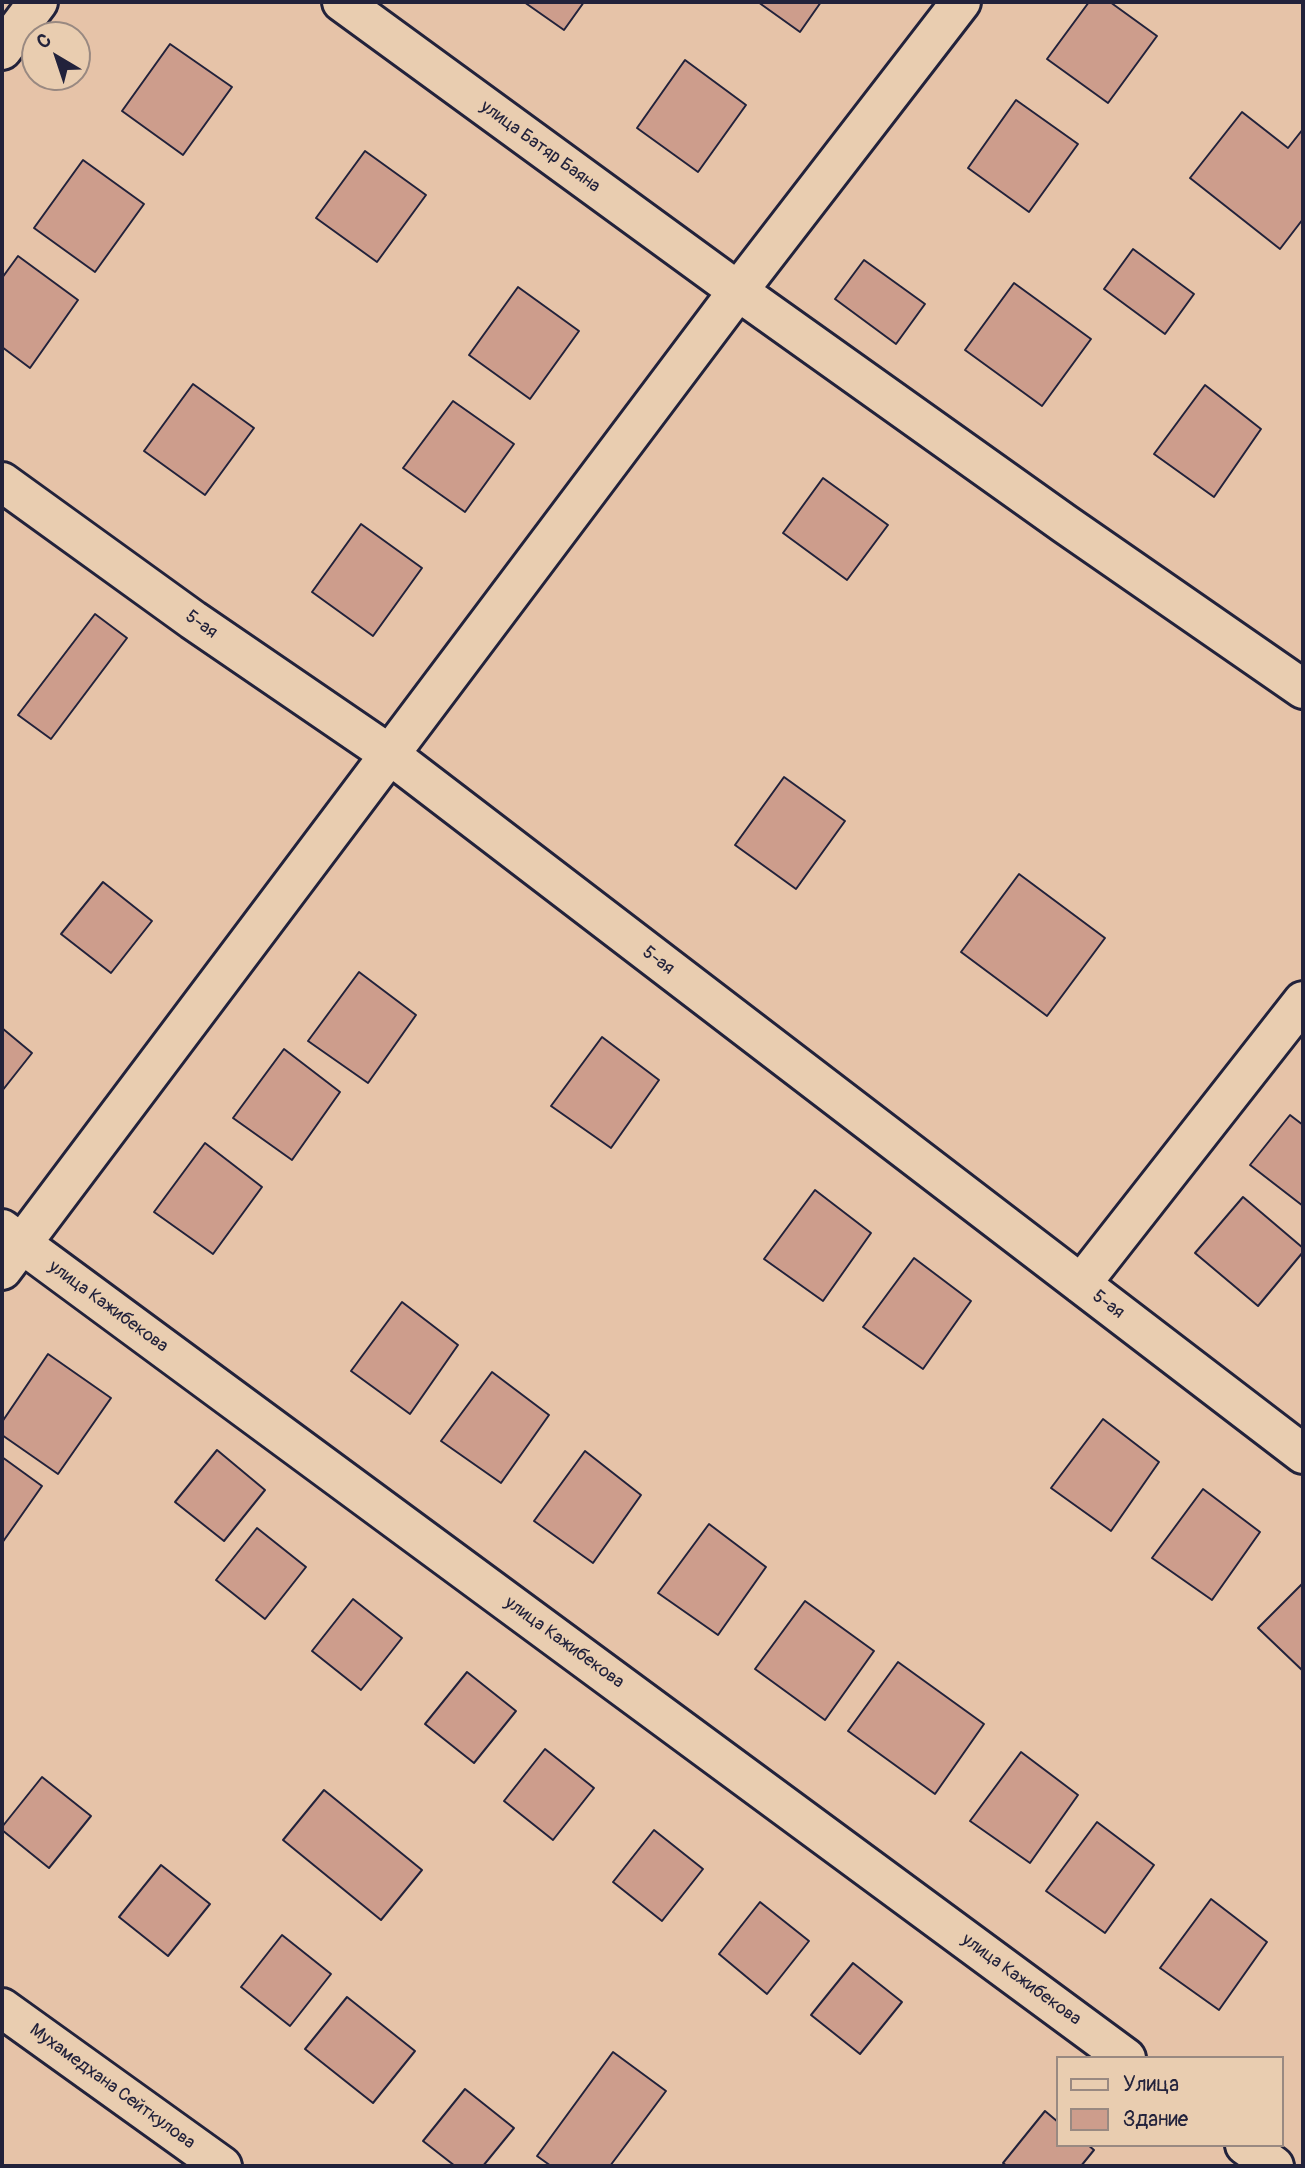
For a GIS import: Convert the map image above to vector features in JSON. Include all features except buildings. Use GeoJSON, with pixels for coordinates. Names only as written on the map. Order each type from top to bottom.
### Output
{"type":"FeatureCollection","features":[{"type":"Feature","properties":{"kind":"street"},"geometry":{"type":"LineString","coordinates":[[2,50],[38,2]]}},
{"type":"Feature","properties":{"kind":"street","name":"улица Батяр Баяна"},"geometry":{"type":"LineString","coordinates":[[342,2],[738,291],[1065,524],[1303,689]]}},
{"type":"Feature","properties":{"kind":"street"},"geometry":{"type":"LineString","coordinates":[[8,1248],[389,754],[738,291],[961,2]]}},
{"type":"Feature","properties":{"kind":"street","name":"5-ая"},"geometry":{"type":"LineString","coordinates":[[2,482],[192,620],[389,754],[1303,1454]]}},
{"type":"Feature","properties":{"kind":"street"},"geometry":{"type":"LineString","coordinates":[[1081,1284],[1303,1001]]}},
{"type":"Feature","properties":{"kind":"street","name":"улица Кажибекова"},"geometry":{"type":"LineString","coordinates":[[8,1248],[1123,2056]]}},
{"type":"Feature","properties":{"kind":"street","name":"Мухамедхана Сейткулова"},"geometry":{"type":"LineString","coordinates":[[2,2008],[222,2166]]}},
{"type":"Feature","properties":{"kind":"street"},"geometry":{"type":"LineString","coordinates":[[1248,2147],[1274,2166]]}}]}
